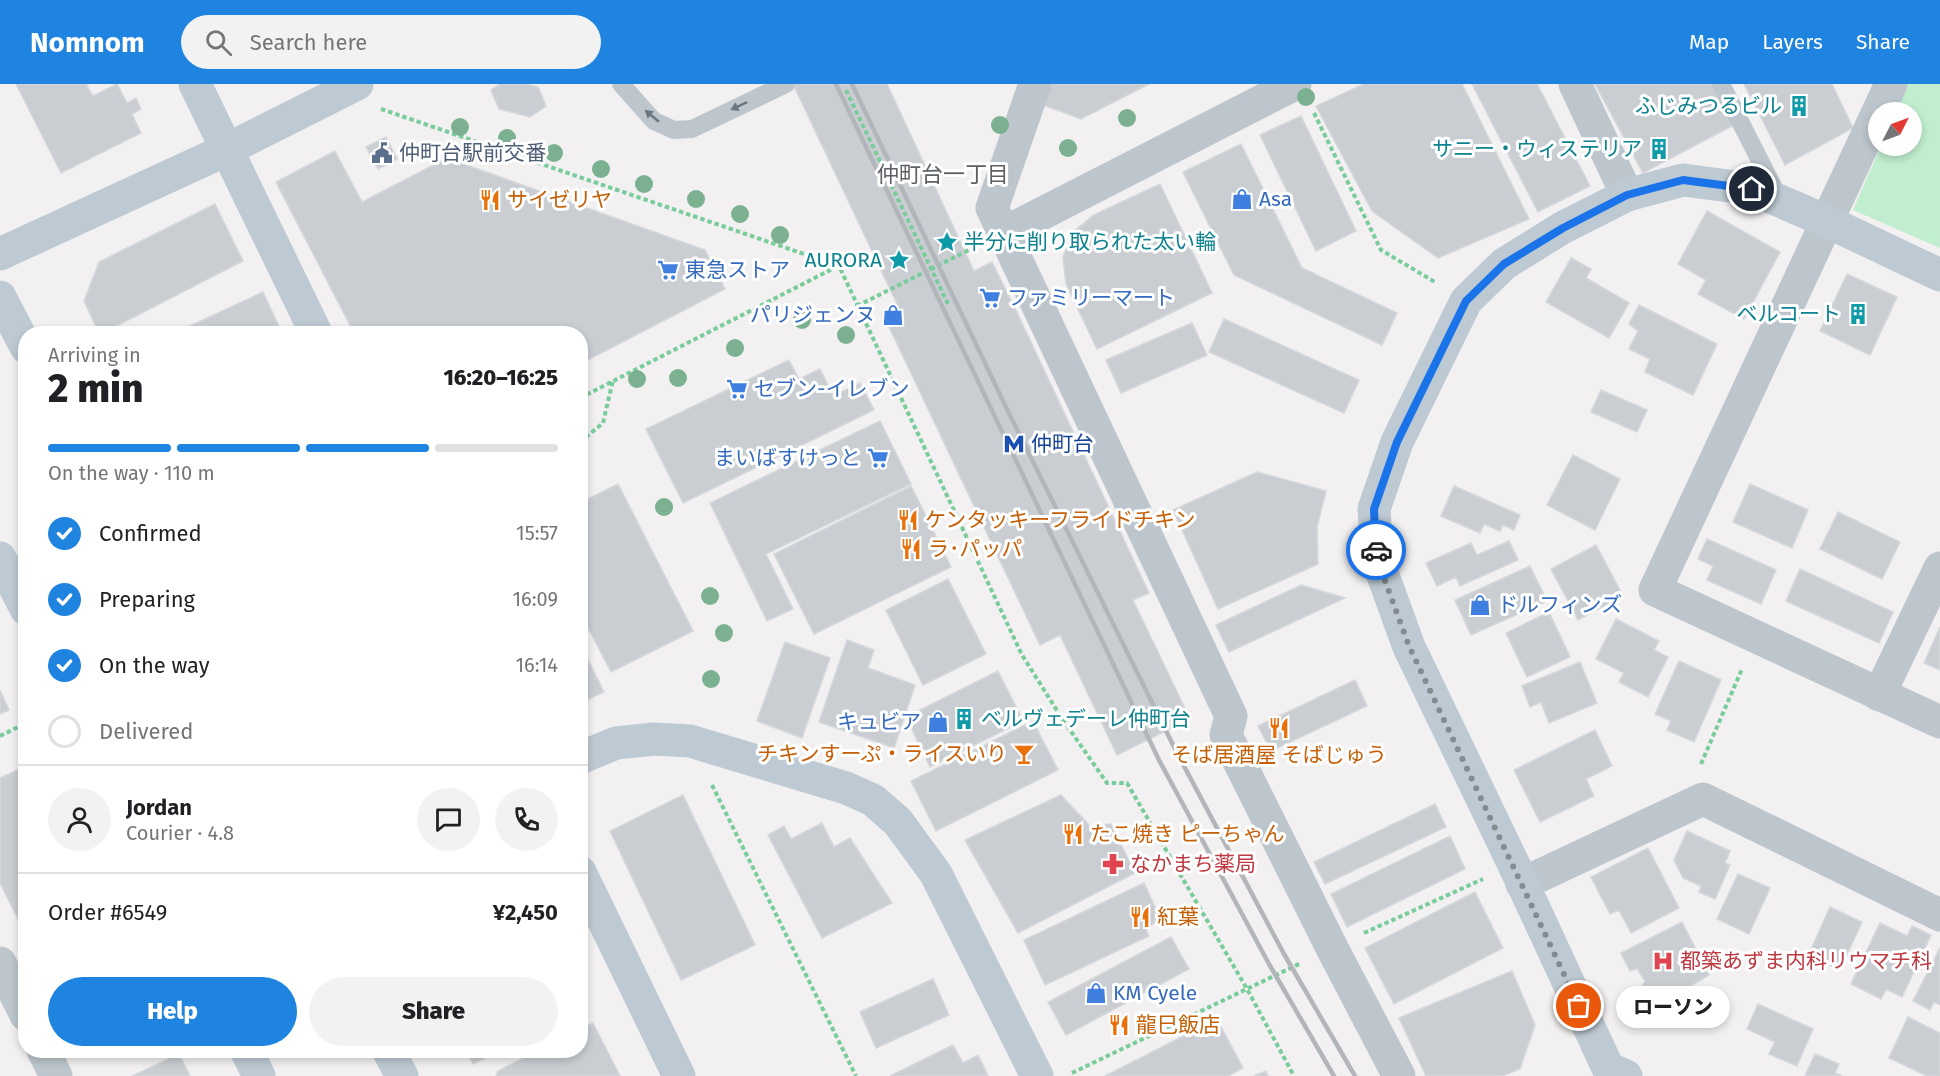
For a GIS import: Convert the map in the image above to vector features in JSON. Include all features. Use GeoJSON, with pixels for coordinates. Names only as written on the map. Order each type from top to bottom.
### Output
{"type":"FeatureCollection","features":[{"type":"Feature","properties":{"kind":"street"},"geometry":{"type":"LineString","coordinates":[[195,84],[313,326]]}},
{"type":"Feature","properties":{"kind":"street"},"geometry":{"type":"LineString","coordinates":[[1035,84],[992,208],[1231,716],[1226,735],[1332,948],[1400,1076]]}},
{"type":"Feature","properties":{"kind":"street"},"geometry":{"type":"LineString","coordinates":[[1575,84],[1627,195]]}},
{"type":"Feature","properties":{"kind":"street"},"geometry":{"type":"LineString","coordinates":[[1891,84],[1655,590],[1940,723]]}},
{"type":"Feature","properties":{"kind":"street"},"geometry":{"type":"LineString","coordinates":[[0,254],[226,150],[367,96]]}},
{"type":"Feature","properties":{"kind":"street"},"geometry":{"type":"LineString","coordinates":[[1004,233],[1303,96]]}},
{"type":"Feature","properties":{"kind":"street"},"geometry":{"type":"LineString","coordinates":[[1608,1073],[1518,874],[1409,646],[1377,559],[1374,509],[1397,442],[1466,301],[1504,264],[1563,228],[1627,195],[1683,180],[1752,189],[1826,221],[1940,276]]}},
{"type":"Feature","properties":{"kind":"street"},"geometry":{"type":"LineString","coordinates":[[0,297],[18,332]]}},
{"type":"Feature","properties":{"kind":"street"},"geometry":{"type":"LineString","coordinates":[[0,558],[18,593]]}},
{"type":"Feature","properties":{"kind":"street"},"geometry":{"type":"LineString","coordinates":[[1879,695],[1940,568]]}},
{"type":"Feature","properties":{"kind":"street"},"geometry":{"type":"LineString","coordinates":[[588,754],[616,742],[654,739],[690,741],[846,788],[873,800],[898,822],[936,874],[1037,1076]]}},
{"type":"Feature","properties":{"kind":"street"},"geometry":{"type":"LineString","coordinates":[[1518,874],[1703,799],[1940,915]]}},
{"type":"Feature","properties":{"kind":"street"},"geometry":{"type":"LineString","coordinates":[[588,888],[679,1076]]}},
{"type":"Feature","properties":{"kind":"street"},"geometry":{"type":"LineString","coordinates":[[0,963],[18,999]]}},
{"type":"Feature","properties":{"kind":"street"},"geometry":{"type":"LineString","coordinates":[[47,1058],[56,1076]]}},
{"type":"Feature","properties":{"kind":"street"},"geometry":{"type":"LineString","coordinates":[[250,1058],[259,1076]]}},
{"type":"Feature","properties":{"kind":"street"},"geometry":{"type":"LineString","coordinates":[[392,1058],[402,1076]]}},
{"type":"Feature","properties":{"kind":"lane"},"geometry":{"type":"LineString","coordinates":[[621,84],[654,121],[674,130],[693,129],[786,84]]}},
{"type":"Feature","properties":{"kind":"lane"},"geometry":{"type":"LineString","coordinates":[[1720,84],[1780,201]]}},
{"type":"Feature","properties":{"kind":"path"},"geometry":{"type":"LineString","coordinates":[[846,90],[948,304]]}},
{"type":"Feature","properties":{"kind":"path"},"geometry":{"type":"LineString","coordinates":[[367,96],[839,266],[1022,655],[1063,720],[1107,783],[1127,783],[1247,989],[1294,1076]]}},
{"type":"Feature","properties":{"kind":"path"},"geometry":{"type":"LineString","coordinates":[[1303,96],[1382,249],[1466,301]]}},
{"type":"Feature","properties":{"kind":"path"},"geometry":{"type":"LineString","coordinates":[[857,306],[1004,233]]}},
{"type":"Feature","properties":{"kind":"path"},"geometry":{"type":"LineString","coordinates":[[588,394],[839,266]]}},
{"type":"Feature","properties":{"kind":"path"},"geometry":{"type":"LineString","coordinates":[[588,435],[603,423],[613,380]]}},
{"type":"Feature","properties":{"kind":"path"},"geometry":{"type":"LineString","coordinates":[[1683,809],[1755,638]]}},
{"type":"Feature","properties":{"kind":"path"},"geometry":{"type":"LineString","coordinates":[[0,736],[18,727]]}},
{"type":"Feature","properties":{"kind":"path"},"geometry":{"type":"LineString","coordinates":[[690,741],[856,1076]]}},
{"type":"Feature","properties":{"kind":"path"},"geometry":{"type":"LineString","coordinates":[[1065,1076],[1332,948],[1518,874]]}},
{"type":"Feature","properties":{"kind":"green space"},"geometry":{"type":"Polygon","coordinates":[[[1907,84],[1940,84],[1940,248],[1853,210],[1877,156],[1922,156],[1922,102],[1899,102],[1907,84]]]}},
{"type":"Feature","properties":{"kind":"building"},"geometry":{"type":"Polygon","coordinates":[[[16,84],[86,84],[93,96],[117,84],[127,103],[136,98],[141,109],[132,114],[141,133],[61,173],[16,84]]]}},
{"type":"Feature","properties":{"kind":"building"},"geometry":{"type":"Polygon","coordinates":[[[500,84],[525,84],[538,87],[546,106],[530,117],[499,109],[491,90],[500,84]]]}},
{"type":"Feature","properties":{"kind":"building"},"geometry":{"type":"Polygon","coordinates":[[[793,84],[887,84],[974,271],[992,262],[1013,304],[1149,593],[1133,600],[1190,719],[1117,755],[1060,635],[1040,645],[882,312],[897,304],[793,84]]]}},
{"type":"Feature","properties":{"kind":"building"},"geometry":{"type":"Polygon","coordinates":[[[1050,84],[1149,84],[1081,119],[1043,105],[1050,84]]]}},
{"type":"Feature","properties":{"kind":"building"},"geometry":{"type":"Polygon","coordinates":[[[1364,84],[1462,84],[1529,219],[1438,258],[1372,211],[1316,106],[1364,84]]]}},
{"type":"Feature","properties":{"kind":"building"},"geometry":{"type":"Polygon","coordinates":[[[1472,84],[1537,84],[1590,186],[1538,212],[1472,84]]]}},
{"type":"Feature","properties":{"kind":"building","name":"サニー・ウィステリア"},"geometry":{"type":"Polygon","coordinates":[[[1595,84],[1712,84],[1734,125],[1643,173],[1595,84]]]}},
{"type":"Feature","properties":{"kind":"building","name":"ふじみつるビル"},"geometry":{"type":"Polygon","coordinates":[[[1744,84],[1832,84],[1853,128],[1785,165],[1744,84]]]}},
{"type":"Feature","properties":{"kind":"building"},"geometry":{"type":"Polygon","coordinates":[[[1301,116],[1356,231],[1316,251],[1260,135],[1301,116]]]}},
{"type":"Feature","properties":{"kind":"building","name":"仲町台駅前交番"},"geometry":{"type":"Polygon","coordinates":[[[386,137],[397,159],[378,169],[366,147],[386,137]]]}},
{"type":"Feature","properties":{"kind":"building"},"geometry":{"type":"Polygon","coordinates":[[[1241,144],[1302,268],[1397,313],[1382,345],[1234,275],[1183,172],[1241,144]]]}},
{"type":"Feature","properties":{"kind":"building"},"geometry":{"type":"Polygon","coordinates":[[[335,151],[362,202],[447,158],[705,250],[725,289],[588,360],[588,326],[350,326],[276,182],[335,151]]]}},
{"type":"Feature","properties":{"kind":"building"},"geometry":{"type":"Polygon","coordinates":[[[1160,184],[1212,293],[1097,349],[1066,284],[1063,257],[1073,232],[1094,215],[1160,184]]]}},
{"type":"Feature","properties":{"kind":"building"},"geometry":{"type":"Polygon","coordinates":[[[215,204],[243,261],[117,326],[96,326],[84,301],[99,262],[215,204]]]}},
{"type":"Feature","properties":{"kind":"building"},"geometry":{"type":"Polygon","coordinates":[[[1707,211],[1780,252],[1744,319],[1698,294],[1706,280],[1678,264],[1707,211]]]}},
{"type":"Feature","properties":{"kind":"building"},"geometry":{"type":"Polygon","coordinates":[[[1571,258],[1591,269],[1586,278],[1629,303],[1609,338],[1546,302],[1571,258]]]}},
{"type":"Feature","properties":{"kind":"building","name":"ベルコート"},"geometry":{"type":"Polygon","coordinates":[[[1847,274],[1897,297],[1870,355],[1820,331],[1847,274]]]}},
{"type":"Feature","properties":{"kind":"building"},"geometry":{"type":"Polygon","coordinates":[[[263,292],[279,326],[190,326],[263,292]]]}},
{"type":"Feature","properties":{"kind":"building"},"geometry":{"type":"Polygon","coordinates":[[[1639,305],[1717,344],[1693,395],[1645,372],[1650,359],[1629,349],[1638,331],[1629,324],[1639,305]]]}},
{"type":"Feature","properties":{"kind":"building"},"geometry":{"type":"Polygon","coordinates":[[[1224,319],[1359,380],[1344,413],[1209,352],[1224,319]]]}},
{"type":"Feature","properties":{"kind":"building"},"geometry":{"type":"Polygon","coordinates":[[[1192,323],[1207,355],[1121,393],[1106,360],[1192,323]]]}},
{"type":"Feature","properties":{"kind":"building"},"geometry":{"type":"Polygon","coordinates":[[[789,360],[799,379],[820,369],[833,396],[860,383],[874,410],[683,503],[646,429],[789,360]]]}},
{"type":"Feature","properties":{"kind":"building"},"geometry":{"type":"Polygon","coordinates":[[[1601,390],[1647,410],[1637,432],[1591,412],[1601,390]]]}},
{"type":"Feature","properties":{"kind":"building"},"geometry":{"type":"Polygon","coordinates":[[[880,421],[911,484],[766,554],[793,609],[767,621],[710,503],[880,421]]]}},
{"type":"Feature","properties":{"kind":"building"},"geometry":{"type":"Polygon","coordinates":[[[1573,455],[1620,479],[1595,530],[1547,505],[1573,455]]]}},
{"type":"Feature","properties":{"kind":"building"},"geometry":{"type":"Polygon","coordinates":[[[1257,472],[1326,491],[1317,527],[1318,564],[1218,609],[1173,510],[1257,472]]]}},
{"type":"Feature","properties":{"kind":"building"},"geometry":{"type":"Polygon","coordinates":[[[618,484],[693,631],[611,672],[588,627],[588,499],[618,484]]]}},
{"type":"Feature","properties":{"kind":"building"},"geometry":{"type":"Polygon","coordinates":[[[1750,484],[1808,510],[1792,548],[1733,522],[1750,484]]]}},
{"type":"Feature","properties":{"kind":"building"},"geometry":{"type":"Polygon","coordinates":[[[911,486],[951,567],[814,634],[774,554],[911,486]]]}},
{"type":"Feature","properties":{"kind":"building"},"geometry":{"type":"Polygon","coordinates":[[[1454,486],[1520,515],[1514,530],[1503,525],[1500,531],[1484,524],[1480,533],[1441,516],[1454,486]]]}},
{"type":"Feature","properties":{"kind":"building"},"geometry":{"type":"Polygon","coordinates":[[[1838,512],[1900,542],[1882,579],[1820,549],[1838,512]]]}},
{"type":"Feature","properties":{"kind":"building"},"geometry":{"type":"Polygon","coordinates":[[[1707,539],[1776,570],[1761,604],[1707,580],[1713,566],[1698,559],[1707,539]]]}},
{"type":"Feature","properties":{"kind":"building"},"geometry":{"type":"Polygon","coordinates":[[[1509,541],[1518,560],[1460,586],[1456,577],[1437,586],[1426,563],[1471,543],[1477,555],[1509,541]]]}},
{"type":"Feature","properties":{"kind":"building"},"geometry":{"type":"Polygon","coordinates":[[[1596,545],[1623,596],[1578,620],[1551,569],[1596,545]]]}},
{"type":"Feature","properties":{"kind":"building"},"geometry":{"type":"Polygon","coordinates":[[[1530,566],[1547,601],[1471,635],[1455,600],[1530,566]]]}},
{"type":"Feature","properties":{"kind":"building"},"geometry":{"type":"Polygon","coordinates":[[[1800,569],[1893,612],[1879,643],[1786,601],[1800,569]]]}},
{"type":"Feature","properties":{"kind":"building"},"geometry":{"type":"Polygon","coordinates":[[[948,579],[986,654],[923,685],[886,610],[948,579]]]}},
{"type":"Feature","properties":{"kind":"building"},"geometry":{"type":"Polygon","coordinates":[[[1301,585],[1345,598],[1229,652],[1216,625],[1301,585]]]}},
{"type":"Feature","properties":{"kind":"building"},"geometry":{"type":"Polygon","coordinates":[[[1549,612],[1570,657],[1527,677],[1506,633],[1549,612]]]}},
{"type":"Feature","properties":{"kind":"building"},"geometry":{"type":"Polygon","coordinates":[[[1616,619],[1659,641],[1654,650],[1668,657],[1648,697],[1619,682],[1624,673],[1596,659],[1616,619]]]}},
{"type":"Feature","properties":{"kind":"building"},"geometry":{"type":"Polygon","coordinates":[[[1940,627],[1940,670],[1924,663],[1940,627]]]}},
{"type":"Feature","properties":{"kind":"building"},"geometry":{"type":"Polygon","coordinates":[[[847,640],[874,650],[868,668],[915,685],[894,748],[819,722],[847,640]]]}},
{"type":"Feature","properties":{"kind":"building"},"geometry":{"type":"Polygon","coordinates":[[[785,642],[830,658],[802,738],[757,721],[785,642]]]}},
{"type":"Feature","properties":{"kind":"building"},"geometry":{"type":"Polygon","coordinates":[[[588,660],[604,692],[588,699],[588,660]]]}},
{"type":"Feature","properties":{"kind":"building"},"geometry":{"type":"Polygon","coordinates":[[[1679,661],[1721,680],[1694,742],[1667,730],[1671,721],[1655,714],[1679,661]]]}},
{"type":"Feature","properties":{"kind":"building"},"geometry":{"type":"Polygon","coordinates":[[[1580,662],[1597,703],[1549,723],[1541,702],[1530,707],[1522,686],[1580,662]]]}},
{"type":"Feature","properties":{"kind":"building","name":"ベルヴェデーレ仲町台"},"geometry":{"type":"Polygon","coordinates":[[[998,671],[1023,721],[930,767],[906,717],[998,671]]]}},
{"type":"Feature","properties":{"kind":"building"},"geometry":{"type":"Polygon","coordinates":[[[1355,680],[1367,706],[1271,751],[1258,726],[1355,680]]]}},
{"type":"Feature","properties":{"kind":"building"},"geometry":{"type":"Polygon","coordinates":[[[0,690],[9,710],[0,714],[0,690]]]}},
{"type":"Feature","properties":{"kind":"building"},"geometry":{"type":"Polygon","coordinates":[[[1033,721],[1058,770],[936,831],[911,781],[1033,721]]]}},
{"type":"Feature","properties":{"kind":"building"},"geometry":{"type":"Polygon","coordinates":[[[1595,730],[1612,766],[1586,779],[1594,796],[1540,822],[1514,770],[1595,730]]]}},
{"type":"Feature","properties":{"kind":"building"},"geometry":{"type":"Polygon","coordinates":[[[18,770],[18,919],[0,883],[0,778],[18,770]]]}},
{"type":"Feature","properties":{"kind":"building"},"geometry":{"type":"Polygon","coordinates":[[[683,795],[755,945],[681,980],[610,831],[683,795]]]}},
{"type":"Feature","properties":{"kind":"building"},"geometry":{"type":"Polygon","coordinates":[[[1061,795],[1090,826],[1111,824],[1135,873],[1018,933],[965,840],[1061,795]]]}},
{"type":"Feature","properties":{"kind":"building"},"geometry":{"type":"Polygon","coordinates":[[[1435,804],[1446,827],[1325,884],[1314,862],[1435,804]]]}},
{"type":"Feature","properties":{"kind":"building"},"geometry":{"type":"Polygon","coordinates":[[[822,823],[834,847],[850,838],[892,903],[822,938],[768,835],[784,826],[791,839],[822,823]]]}},
{"type":"Feature","properties":{"kind":"building"},"geometry":{"type":"Polygon","coordinates":[[[1687,831],[1730,851],[1725,863],[1730,865],[1715,899],[1699,892],[1701,886],[1683,878],[1674,860],[1687,831]]]}},
{"type":"Feature","properties":{"kind":"building"},"geometry":{"type":"Polygon","coordinates":[[[1450,836],[1465,869],[1347,927],[1331,894],[1450,836]]]}},
{"type":"Feature","properties":{"kind":"building"},"geometry":{"type":"Polygon","coordinates":[[[1648,848],[1679,908],[1631,933],[1619,910],[1610,914],[1591,877],[1648,848]]]}},
{"type":"Feature","properties":{"kind":"building"},"geometry":{"type":"Polygon","coordinates":[[[1738,874],[1770,888],[1749,934],[1717,919],[1738,874]]]}},
{"type":"Feature","properties":{"kind":"building"},"geometry":{"type":"Polygon","coordinates":[[[1144,883],[1161,920],[1145,928],[1149,936],[1045,985],[1024,940],[1144,883]]]}},
{"type":"Feature","properties":{"kind":"building"},"geometry":{"type":"Polygon","coordinates":[[[1475,892],[1503,948],[1394,1004],[1365,948],[1475,892]]]}},
{"type":"Feature","properties":{"kind":"building"},"geometry":{"type":"Polygon","coordinates":[[[1830,907],[1862,922],[1840,970],[1808,956],[1830,907]]]}},
{"type":"Feature","properties":{"kind":"building","name":"都築あずま内科リウマチ科"},"geometry":{"type":"Polygon","coordinates":[[[1682,922],[1709,975],[1657,1006],[1648,1005],[1640,990],[1645,981],[1637,968],[1630,971],[1621,953],[1682,922]]]}},
{"type":"Feature","properties":{"kind":"building"},"geometry":{"type":"Polygon","coordinates":[[[1880,923],[1907,936],[1912,926],[1931,935],[1902,997],[1886,989],[1881,999],[1851,984],[1880,923]]]}},
{"type":"Feature","properties":{"kind":"building"},"geometry":{"type":"Polygon","coordinates":[[[1171,937],[1189,969],[1066,1035],[1048,1002],[1171,937]]]}},
{"type":"Feature","properties":{"kind":"building"},"geometry":{"type":"Polygon","coordinates":[[[1940,948],[1940,1005],[1934,1002],[1930,1010],[1913,1001],[1940,948]]]}},
{"type":"Feature","properties":{"kind":"building"},"geometry":{"type":"Polygon","coordinates":[[[1512,971],[1535,1025],[1520,1069],[1502,1076],[1426,1076],[1399,1018],[1512,971]]]}},
{"type":"Feature","properties":{"kind":"building"},"geometry":{"type":"Polygon","coordinates":[[[933,979],[949,1015],[876,1048],[860,1012],[933,979]]]}},
{"type":"Feature","properties":{"kind":"building"},"geometry":{"type":"Polygon","coordinates":[[[1758,1004],[1813,1029],[1797,1066],[1769,1054],[1775,1042],[1747,1029],[1758,1004]]]}},
{"type":"Feature","properties":{"kind":"building"},"geometry":{"type":"Polygon","coordinates":[[[1908,1017],[1940,1033],[1940,1076],[1927,1076],[1889,1058],[1908,1017]]]}},
{"type":"Feature","properties":{"kind":"building"},"geometry":{"type":"Polygon","coordinates":[[[1217,1019],[1243,1068],[1228,1076],[1105,1076],[1217,1019]]]}},
{"type":"Feature","properties":{"kind":"building"},"geometry":{"type":"Polygon","coordinates":[[[593,1023],[620,1076],[496,1076],[498,1071],[523,1058],[588,1058],[588,1025],[593,1023]]]}},
{"type":"Feature","properties":{"kind":"building"},"geometry":{"type":"Polygon","coordinates":[[[953,1045],[963,1063],[978,1055],[988,1076],[890,1076],[953,1045]]]}},
{"type":"Feature","properties":{"kind":"building"},"geometry":{"type":"Polygon","coordinates":[[[1815,1054],[1839,1064],[1835,1073],[1842,1076],[1805,1076],[1815,1054]]]}},
{"type":"Feature","properties":{"kind":"building"},"geometry":{"type":"Polygon","coordinates":[[[170,1058],[181,1058],[190,1076],[132,1076],[170,1058]]]}},
{"type":"Feature","properties":{"kind":"building"},"geometry":{"type":"Polygon","coordinates":[[[470,1058],[485,1058],[473,1064],[470,1058]]]}},
{"type":"Feature","properties":{"kind":"building"},"geometry":{"type":"Polygon","coordinates":[[[1266,1071],[1268,1076],[1254,1076],[1266,1071]]]}},
{"type":"Feature","properties":{"kind":"railway"},"geometry":{"type":"LineString","coordinates":[[836,84],[1159,760],[1269,964],[1334,1076]]}},
{"type":"Feature","properties":{"kind":"railway"},"geometry":{"type":"LineString","coordinates":[[852,84],[1004,403],[1176,751],[1284,954],[1355,1076]]}},
{"type":"Feature","properties":{"kind":"way so far"},"geometry":{"type":"LineString","coordinates":[[1376,550],[1377,559],[1409,646],[1579,1006]]}},
{"type":"Feature","properties":{"kind":"place","name":"ふじみつるビル"},"geometry":{"type":"Point","coordinates":[1799,106]}},
{"type":"Feature","properties":{"kind":"place","name":"サニー・ウィステリア"},"geometry":{"type":"Point","coordinates":[1659,149]}},
{"type":"Feature","properties":{"kind":"place","name":"仲町台駅前交番"},"geometry":{"type":"Point","coordinates":[382,153]}},
{"type":"Feature","properties":{"kind":"place","name":"Asa"},"geometry":{"type":"Point","coordinates":[1242,199]}},
{"type":"Feature","properties":{"kind":"place","name":"サイゼリヤ"},"geometry":{"type":"Point","coordinates":[490,200]}},
{"type":"Feature","properties":{"kind":"place","name":"半分に削り取られた太い輪"},"geometry":{"type":"Point","coordinates":[947,242]}},
{"type":"Feature","properties":{"kind":"place","name":"AURORA"},"geometry":{"type":"Point","coordinates":[899,260]}},
{"type":"Feature","properties":{"kind":"place","name":"東急ストア"},"geometry":{"type":"Point","coordinates":[668,270]}},
{"type":"Feature","properties":{"kind":"place","name":"ファミリーマート"},"geometry":{"type":"Point","coordinates":[990,298]}},
{"type":"Feature","properties":{"kind":"place","name":"ベルコート"},"geometry":{"type":"Point","coordinates":[1858,314]}},
{"type":"Feature","properties":{"kind":"place","name":"パリジェンヌ"},"geometry":{"type":"Point","coordinates":[893,315]}},
{"type":"Feature","properties":{"kind":"place","name":"セブン-イレブン"},"geometry":{"type":"Point","coordinates":[737,389]}},
{"type":"Feature","properties":{"kind":"place","name":"仲町台"},"geometry":{"type":"Point","coordinates":[1014,444]}},
{"type":"Feature","properties":{"kind":"place","name":"まいばすけっと"},"geometry":{"type":"Point","coordinates":[878,458]}},
{"type":"Feature","properties":{"kind":"place","name":"ケンタッキーフライドチキン"},"geometry":{"type":"Point","coordinates":[908,520]}},
{"type":"Feature","properties":{"kind":"place","name":"ラ･パッパ"},"geometry":{"type":"Point","coordinates":[911,549]}},
{"type":"Feature","properties":{"kind":"place","name":"ドルフィンズ"},"geometry":{"type":"Point","coordinates":[1480,605]}},
{"type":"Feature","properties":{"kind":"place","name":"ベルヴェデーレ仲町台"},"geometry":{"type":"Point","coordinates":[964,719]}},
{"type":"Feature","properties":{"kind":"place","name":"キュビア"},"geometry":{"type":"Point","coordinates":[938,722]}},
{"type":"Feature","properties":{"kind":"place","name":"そば居酒屋 そばじゅう"},"geometry":{"type":"Point","coordinates":[1279,728]}},
{"type":"Feature","properties":{"kind":"place","name":"チキンすーぷ・ライスいり"},"geometry":{"type":"Point","coordinates":[1024,754]}},
{"type":"Feature","properties":{"kind":"place","name":"たこ焼き ピーちゃん"},"geometry":{"type":"Point","coordinates":[1073,834]}},
{"type":"Feature","properties":{"kind":"place","name":"なかまち薬局"},"geometry":{"type":"Point","coordinates":[1113,864]}},
{"type":"Feature","properties":{"kind":"place","name":"紅葉"},"geometry":{"type":"Point","coordinates":[1140,917]}},
{"type":"Feature","properties":{"kind":"place","name":"都築あずま内科リウマチ科"},"geometry":{"type":"Point","coordinates":[1663,961]}},
{"type":"Feature","properties":{"kind":"place","name":"KM Cyele"},"geometry":{"type":"Point","coordinates":[1096,993]}},
{"type":"Feature","properties":{"kind":"place","name":"ローソン"},"geometry":{"type":"Point","coordinates":[1579,1006]}},
{"type":"Feature","properties":{"kind":"place","name":"龍巳飯店"},"geometry":{"type":"Point","coordinates":[1119,1025]}},
{"type":"Feature","properties":{"kind":"district","name":"仲町台一丁目"},"geometry":{"type":"Point","coordinates":[943,174]}},
{"type":"Feature","properties":{"kind":"route"},"geometry":{"type":"LineString","coordinates":[[1376,550],[1374,509],[1397,442],[1466,301],[1504,264],[1563,228],[1627,195],[1683,180],[1752,189]]}}]}
